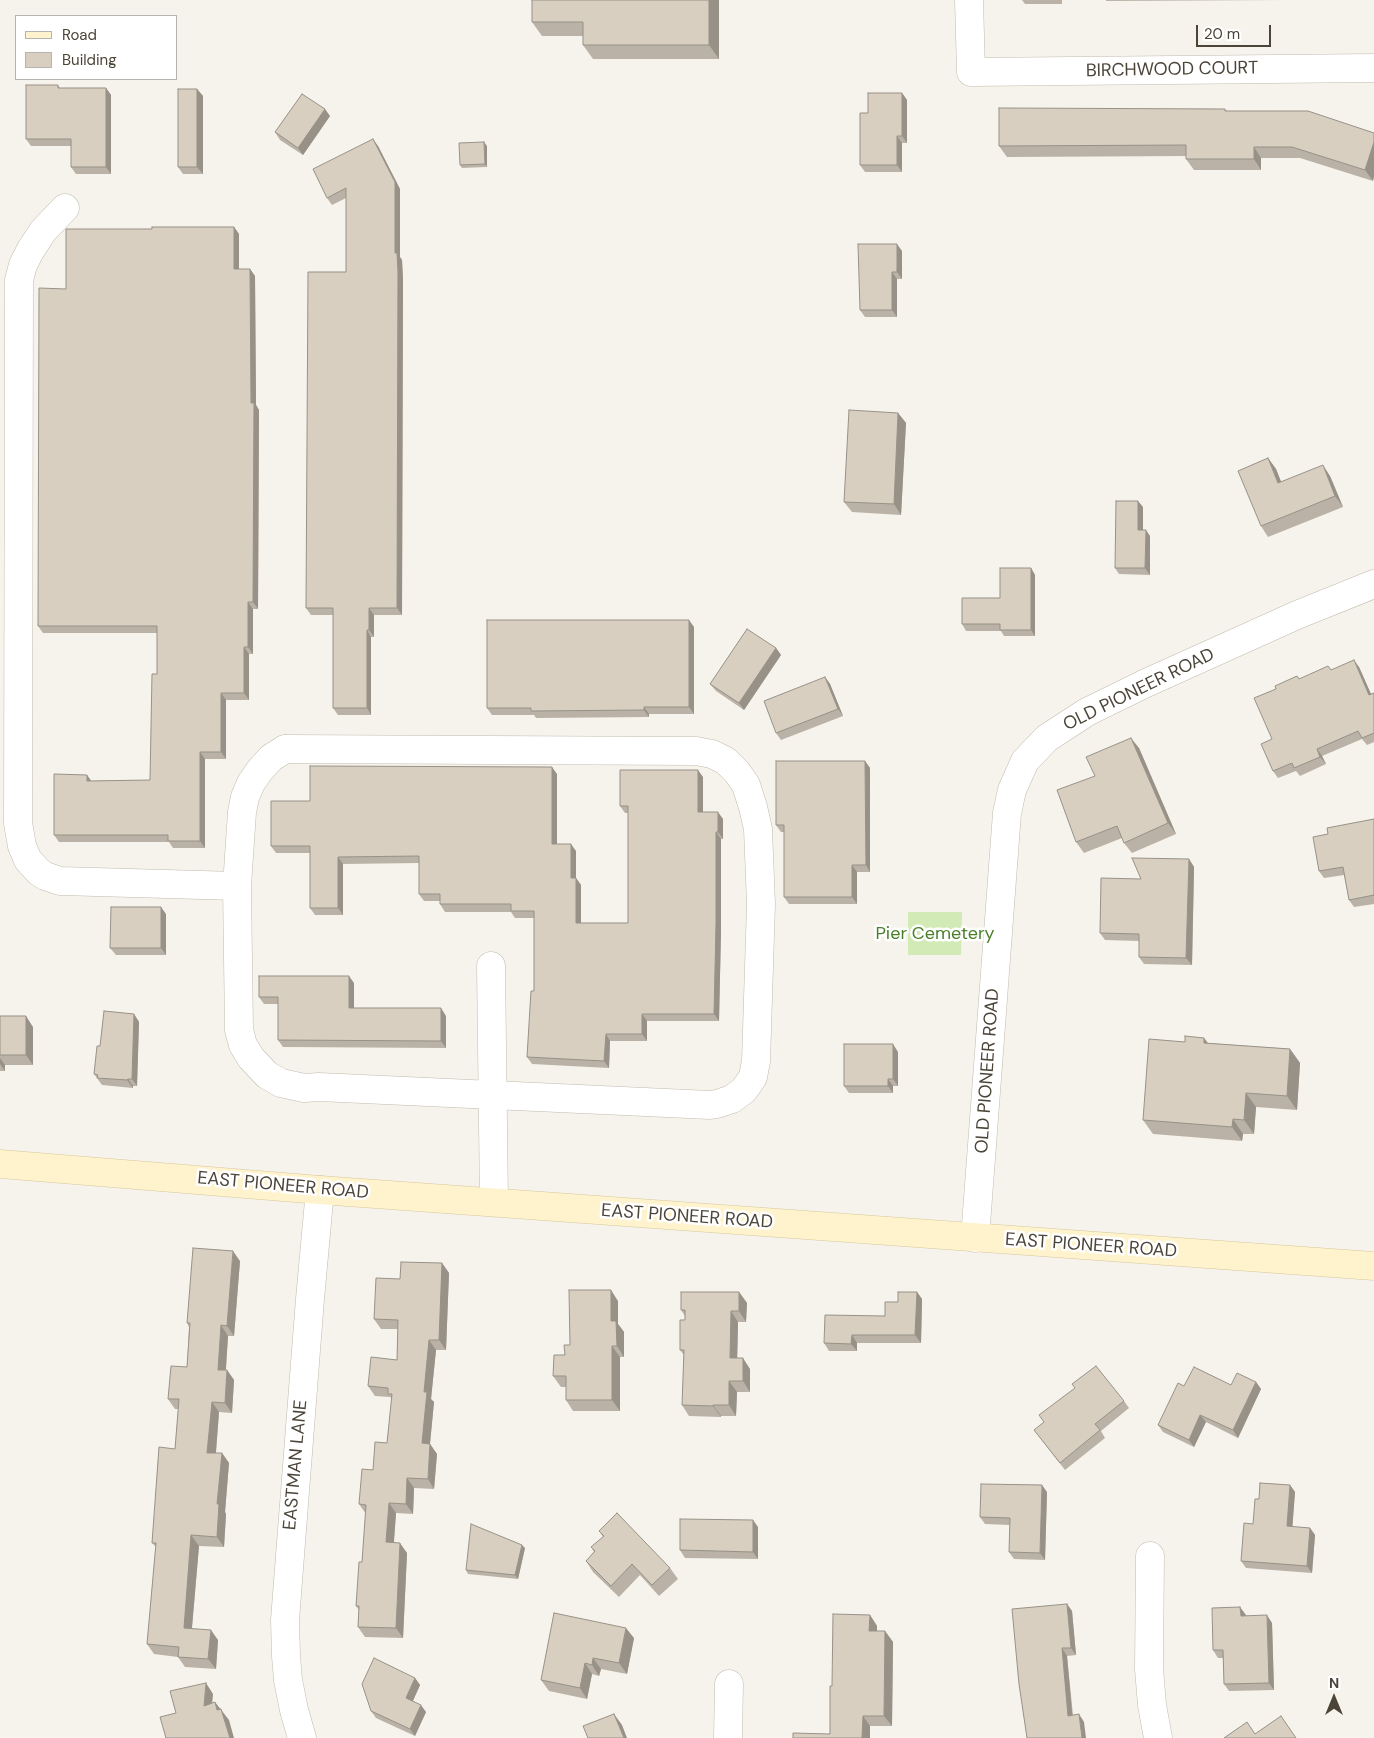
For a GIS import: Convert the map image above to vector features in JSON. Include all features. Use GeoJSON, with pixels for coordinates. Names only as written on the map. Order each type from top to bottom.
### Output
{"type":"FeatureCollection","features":[{"type":"Feature","properties":{"kind":"main road","name":"EAST PIONEER ROAD"},"geometry":{"type":"LineString","coordinates":[[0,1164],[320,1190],[1374,1266]]}},
{"type":"Feature","properties":{"kind":"street","name":"BIRCHWOOD COURT"},"geometry":{"type":"LineString","coordinates":[[969,0],[970,72],[1374,68]]}},
{"type":"Feature","properties":{"kind":"street"},"geometry":{"type":"LineString","coordinates":[[65,208],[43,231],[30,251],[23,265],[19,280],[9,760],[20,839],[28,860],[38,872],[60,881],[237,886]]}},
{"type":"Feature","properties":{"kind":"street","name":"OLD PIONEER ROAD"},"geometry":{"type":"LineString","coordinates":[[975,1238],[1007,813],[1012,790],[1025,761],[1047,738],[1095,708],[1297,615],[1374,584]]}},
{"type":"Feature","properties":{"kind":"street"},"geometry":{"type":"LineString","coordinates":[[285,749],[696,751],[719,757],[732,766],[742,778],[749,792],[758,829],[761,904],[756,1061],[753,1077],[744,1090],[732,1099],[710,1105],[296,1087],[274,1079],[261,1070],[246,1052],[239,1030],[237,886],[242,812],[245,797],[251,783],[260,770],[271,758],[285,749]]}},
{"type":"Feature","properties":{"kind":"street"},"geometry":{"type":"LineString","coordinates":[[491,966],[494,1202]]}},
{"type":"Feature","properties":{"kind":"street","name":"EASTMAN LANE"},"geometry":{"type":"LineString","coordinates":[[302,1738],[288,1680],[285,1620],[320,1190]]}},
{"type":"Feature","properties":{"kind":"street"},"geometry":{"type":"LineString","coordinates":[[1150,1556],[1149,1669],[1152,1705],[1158,1738]]}},
{"type":"Feature","properties":{"kind":"street"},"geometry":{"type":"LineString","coordinates":[[728,1738],[729,1684]]}},
{"type":"Feature","properties":{"kind":"green space","name":"Pier Cemetery"},"geometry":{"type":"Polygon","coordinates":[[[908,912],[962,912],[961,955],[908,955],[908,912]]]}},
{"type":"Feature","properties":{"kind":"building"},"geometry":{"type":"Polygon","coordinates":[[[532,0],[709,0],[709,45],[583,45],[583,22],[532,22],[532,0]]]}},
{"type":"Feature","properties":{"kind":"building"},"geometry":{"type":"Polygon","coordinates":[[[26,85],[58,85],[58,88],[106,88],[106,167],[71,167],[71,139],[26,139],[26,85]]]}},
{"type":"Feature","properties":{"kind":"building"},"geometry":{"type":"Polygon","coordinates":[[[178,89],[197,89],[197,167],[178,167],[178,89]]]}},
{"type":"Feature","properties":{"kind":"building"},"geometry":{"type":"Polygon","coordinates":[[[868,93],[902,93],[902,136],[897,136],[897,165],[860,165],[860,113],[868,113],[868,93]]]}},
{"type":"Feature","properties":{"kind":"building"},"geometry":{"type":"Polygon","coordinates":[[[302,94],[325,109],[298,148],[275,132],[302,94]]]}},
{"type":"Feature","properties":{"kind":"building"},"geometry":{"type":"Polygon","coordinates":[[[999,108],[1308,111],[1374,133],[1374,142],[1365,170],[1292,147],[1254,147],[1254,159],[1186,159],[1186,145],[999,146],[999,108]]]}},
{"type":"Feature","properties":{"kind":"building"},"geometry":{"type":"Polygon","coordinates":[[[373,139],[395,182],[395,253],[397,253],[398,272],[397,608],[369,608],[369,630],[367,630],[367,708],[333,708],[333,608],[306,608],[308,272],[346,272],[346,188],[327,198],[313,169],[373,139]]]}},
{"type":"Feature","properties":{"kind":"building"},"geometry":{"type":"Polygon","coordinates":[[[484,142],[485,164],[460,165],[459,143],[484,142]]]}},
{"type":"Feature","properties":{"kind":"building"},"geometry":{"type":"Polygon","coordinates":[[[152,227],[234,227],[234,269],[250,269],[251,403],[254,403],[253,602],[248,602],[248,647],[244,647],[244,693],[221,693],[221,752],[200,752],[200,841],[168,841],[168,835],[54,835],[54,774],[87,775],[87,781],[150,780],[152,674],[157,674],[157,626],[38,626],[39,288],[66,289],[66,229],[152,229],[152,227]]]}},
{"type":"Feature","properties":{"kind":"building"},"geometry":{"type":"Polygon","coordinates":[[[858,244],[897,244],[897,272],[892,272],[892,310],[860,310],[858,244]]]}},
{"type":"Feature","properties":{"kind":"building"},"geometry":{"type":"Polygon","coordinates":[[[849,410],[898,413],[894,504],[844,502],[849,410]]]}},
{"type":"Feature","properties":{"kind":"building"},"geometry":{"type":"Polygon","coordinates":[[[1268,458],[1278,483],[1323,465],[1335,496],[1261,526],[1238,471],[1268,458]]]}},
{"type":"Feature","properties":{"kind":"building"},"geometry":{"type":"Polygon","coordinates":[[[1116,501],[1138,501],[1138,530],[1146,530],[1145,568],[1115,568],[1116,501]]]}},
{"type":"Feature","properties":{"kind":"building"},"geometry":{"type":"Polygon","coordinates":[[[1000,568],[1031,568],[1031,630],[1000,630],[1000,624],[962,624],[962,598],[1000,598],[1000,568]]]}},
{"type":"Feature","properties":{"kind":"building"},"geometry":{"type":"Polygon","coordinates":[[[487,620],[689,620],[689,707],[644,707],[644,710],[531,711],[531,708],[487,708],[487,620]]]}},
{"type":"Feature","properties":{"kind":"building"},"geometry":{"type":"Polygon","coordinates":[[[747,629],[776,648],[739,703],[710,684],[747,629]]]}},
{"type":"Feature","properties":{"kind":"building"},"geometry":{"type":"Polygon","coordinates":[[[1354,660],[1369,695],[1374,693],[1374,733],[1362,738],[1358,731],[1317,749],[1320,757],[1294,768],[1292,763],[1273,771],[1261,744],[1272,739],[1254,698],[1276,689],[1275,686],[1297,676],[1299,679],[1328,666],[1331,670],[1354,660]]]}},
{"type":"Feature","properties":{"kind":"building"},"geometry":{"type":"Polygon","coordinates":[[[825,677],[838,709],[776,733],[764,701],[825,677]]]}},
{"type":"Feature","properties":{"kind":"building"},"geometry":{"type":"Polygon","coordinates":[[[1131,738],[1168,823],[1124,843],[1117,826],[1076,842],[1057,790],[1095,776],[1086,757],[1131,738]]]}},
{"type":"Feature","properties":{"kind":"building"},"geometry":{"type":"Polygon","coordinates":[[[776,761],[865,761],[866,865],[852,865],[852,897],[784,897],[784,825],[776,825],[776,761]]]}},
{"type":"Feature","properties":{"kind":"building"},"geometry":{"type":"Polygon","coordinates":[[[310,766],[552,767],[552,844],[571,844],[571,878],[576,878],[576,923],[628,923],[628,806],[620,806],[620,770],[698,770],[698,812],[718,812],[718,832],[716,832],[714,1014],[642,1014],[642,1034],[606,1034],[604,1061],[527,1057],[531,991],[534,991],[534,911],[511,911],[511,904],[440,904],[440,894],[419,894],[419,856],[338,857],[338,908],[310,908],[310,846],[271,846],[271,801],[310,801],[310,766]]]}},
{"type":"Feature","properties":{"kind":"building"},"geometry":{"type":"Polygon","coordinates":[[[1374,819],[1374,895],[1349,900],[1343,867],[1319,871],[1313,837],[1328,834],[1327,828],[1374,819]]]}},
{"type":"Feature","properties":{"kind":"building"},"geometry":{"type":"Polygon","coordinates":[[[1132,858],[1189,859],[1186,958],[1139,957],[1139,934],[1100,933],[1101,878],[1141,879],[1132,858]]]}},
{"type":"Feature","properties":{"kind":"building"},"geometry":{"type":"Polygon","coordinates":[[[111,907],[161,907],[161,948],[110,948],[111,907]]]}},
{"type":"Feature","properties":{"kind":"building"},"geometry":{"type":"Polygon","coordinates":[[[259,976],[349,976],[349,1008],[441,1008],[441,1041],[278,1040],[278,997],[259,997],[259,976]]]}},
{"type":"Feature","properties":{"kind":"building"},"geometry":{"type":"Polygon","coordinates":[[[104,1011],[134,1014],[132,1079],[97,1078],[98,1075],[94,1074],[97,1046],[100,1046],[104,1011]]]}},
{"type":"Feature","properties":{"kind":"building"},"geometry":{"type":"Polygon","coordinates":[[[0,1016],[26,1016],[26,1055],[0,1055],[0,1016]]]}},
{"type":"Feature","properties":{"kind":"building"},"geometry":{"type":"Polygon","coordinates":[[[1185,1036],[1204,1038],[1204,1043],[1290,1049],[1287,1096],[1246,1093],[1244,1120],[1233,1119],[1232,1127],[1143,1120],[1149,1039],[1185,1042],[1185,1036]]]}},
{"type":"Feature","properties":{"kind":"building"},"geometry":{"type":"Polygon","coordinates":[[[844,1044],[893,1044],[893,1079],[888,1079],[888,1086],[844,1086],[844,1044]]]}},
{"type":"Feature","properties":{"kind":"building"},"geometry":{"type":"Polygon","coordinates":[[[193,1248],[233,1251],[227,1326],[221,1325],[218,1370],[227,1370],[225,1403],[212,1402],[207,1453],[222,1453],[217,1504],[219,1504],[217,1537],[191,1535],[184,1628],[211,1630],[208,1659],[178,1657],[179,1647],[147,1644],[156,1543],[152,1543],[159,1447],[175,1449],[179,1399],[168,1399],[171,1366],[187,1367],[190,1323],[187,1323],[193,1248]]]}},
{"type":"Feature","properties":{"kind":"building"},"geometry":{"type":"Polygon","coordinates":[[[401,1262],[442,1263],[439,1340],[429,1340],[424,1392],[427,1392],[422,1443],[430,1444],[428,1479],[407,1478],[406,1504],[389,1503],[386,1542],[400,1543],[396,1628],[358,1627],[359,1606],[356,1606],[359,1562],[362,1562],[366,1505],[359,1504],[362,1469],[373,1470],[375,1442],[387,1443],[392,1394],[388,1394],[388,1388],[368,1386],[371,1357],[397,1360],[398,1320],[374,1319],[376,1278],[400,1279],[401,1262]]]}},
{"type":"Feature","properties":{"kind":"building"},"geometry":{"type":"Polygon","coordinates":[[[569,1290],[611,1290],[611,1321],[616,1321],[617,1346],[612,1346],[612,1400],[566,1400],[566,1376],[553,1376],[554,1355],[565,1355],[564,1345],[570,1345],[569,1290]]]}},
{"type":"Feature","properties":{"kind":"building"},"geometry":{"type":"Polygon","coordinates":[[[681,1292],[739,1292],[739,1311],[731,1311],[730,1358],[743,1358],[743,1381],[729,1381],[729,1405],[682,1405],[684,1350],[680,1350],[680,1320],[685,1320],[685,1310],[681,1310],[681,1292]]]}},
{"type":"Feature","properties":{"kind":"building"},"geometry":{"type":"Polygon","coordinates":[[[898,1292],[917,1292],[915,1335],[852,1335],[851,1344],[824,1343],[825,1315],[885,1316],[885,1302],[898,1302],[898,1292]]]}},
{"type":"Feature","properties":{"kind":"building"},"geometry":{"type":"Polygon","coordinates":[[[1096,1366],[1124,1401],[1095,1424],[1100,1430],[1060,1463],[1034,1430],[1044,1422],[1039,1415],[1075,1388],[1072,1384],[1096,1366]]]}},
{"type":"Feature","properties":{"kind":"building"},"geometry":{"type":"Polygon","coordinates":[[[1194,1367],[1231,1385],[1237,1373],[1256,1382],[1233,1430],[1200,1415],[1189,1440],[1158,1425],[1178,1383],[1184,1386],[1194,1367]]]}},
{"type":"Feature","properties":{"kind":"building"},"geometry":{"type":"Polygon","coordinates":[[[1260,1483],[1290,1485],[1287,1526],[1310,1528],[1307,1566],[1241,1561],[1244,1523],[1253,1524],[1255,1499],[1259,1499],[1260,1483]]]}},
{"type":"Feature","properties":{"kind":"building"},"geometry":{"type":"Polygon","coordinates":[[[981,1484],[1042,1485],[1040,1553],[1009,1552],[1010,1518],[980,1517],[981,1484]]]}},
{"type":"Feature","properties":{"kind":"building"},"geometry":{"type":"Polygon","coordinates":[[[617,1513],[670,1568],[652,1585],[632,1564],[611,1586],[586,1561],[595,1551],[591,1547],[604,1536],[599,1531],[617,1513]]]}},
{"type":"Feature","properties":{"kind":"building"},"geometry":{"type":"Polygon","coordinates":[[[680,1519],[753,1520],[753,1552],[680,1550],[680,1519]]]}},
{"type":"Feature","properties":{"kind":"building"},"geometry":{"type":"Polygon","coordinates":[[[471,1524],[522,1545],[515,1575],[466,1570],[471,1524]]]}},
{"type":"Feature","properties":{"kind":"building"},"geometry":{"type":"Polygon","coordinates":[[[1067,1604],[1071,1648],[1062,1648],[1068,1716],[1079,1714],[1082,1738],[1027,1738],[1019,1684],[1012,1609],[1067,1604]]]}},
{"type":"Feature","properties":{"kind":"building"},"geometry":{"type":"Polygon","coordinates":[[[1240,1607],[1241,1616],[1267,1615],[1269,1683],[1224,1684],[1223,1650],[1213,1650],[1212,1608],[1240,1607]]]}},
{"type":"Feature","properties":{"kind":"building"},"geometry":{"type":"Polygon","coordinates":[[[554,1613],[626,1628],[619,1663],[593,1658],[592,1665],[585,1663],[580,1688],[541,1680],[554,1613]]]}},
{"type":"Feature","properties":{"kind":"building"},"geometry":{"type":"Polygon","coordinates":[[[833,1614],[870,1615],[869,1631],[885,1631],[884,1716],[863,1716],[862,1738],[793,1738],[793,1733],[830,1734],[833,1614]]]}},
{"type":"Feature","properties":{"kind":"building"},"geometry":{"type":"Polygon","coordinates":[[[374,1658],[415,1678],[406,1698],[421,1705],[410,1729],[371,1711],[362,1684],[374,1658]]]}},
{"type":"Feature","properties":{"kind":"building"},"geometry":{"type":"Polygon","coordinates":[[[206,1683],[204,1706],[215,1702],[217,1710],[221,1709],[230,1738],[166,1738],[160,1717],[176,1713],[170,1691],[206,1683]]]}},
{"type":"Feature","properties":{"kind":"building"},"geometry":{"type":"Polygon","coordinates":[[[614,1714],[624,1738],[588,1738],[583,1726],[614,1714]]]}},
{"type":"Feature","properties":{"kind":"building"},"geometry":{"type":"Polygon","coordinates":[[[1281,1716],[1296,1738],[1224,1738],[1247,1722],[1255,1734],[1281,1716]]]}}]}
